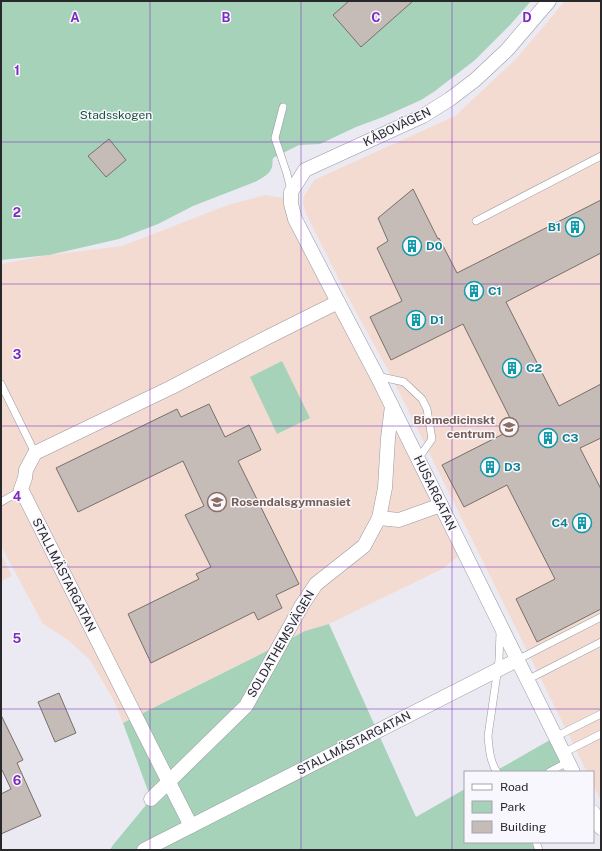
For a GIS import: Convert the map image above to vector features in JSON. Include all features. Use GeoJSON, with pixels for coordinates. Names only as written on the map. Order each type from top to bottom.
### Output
{"type":"FeatureCollection","features":[{"type":"Feature","properties":{"kind":"street","name":"KÅBOVÄGEN"},"geometry":{"type":"LineString","coordinates":[[291,192],[305,170],[423,116],[450,99],[475,80],[507,50],[549,1]]}},
{"type":"Feature","properties":{"kind":"street","name":"HUSARGATAN"},"geometry":{"type":"LineString","coordinates":[[291,192],[291,204],[295,218],[377,376],[568,762]]}},
{"type":"Feature","properties":{"kind":"street"},"geometry":{"type":"LineString","coordinates":[[21,489],[26,470],[35,453],[172,388],[338,302]]}},
{"type":"Feature","properties":{"kind":"street","name":"SOLDATHEMSVÄGEN"},"geometry":{"type":"LineString","coordinates":[[152,799],[246,706],[302,605],[316,584],[364,546],[379,518],[385,488],[388,438],[392,406]]}},
{"type":"Feature","properties":{"kind":"street","name":"STALLMÄSTARGATAN"},"geometry":{"type":"LineString","coordinates":[[21,489],[191,826]]}},
{"type":"Feature","properties":{"kind":"street"},"geometry":{"type":"LineString","coordinates":[[379,518],[399,520],[441,506]]}},
{"type":"Feature","properties":{"kind":"street","name":"STALLMÄSTARGATAN"},"geometry":{"type":"LineString","coordinates":[[144,850],[517,660]]}},
{"type":"Feature","properties":{"kind":"street"},"geometry":{"type":"LineString","coordinates":[[594,814],[601,828]]}},
{"type":"Feature","properties":{"kind":"lane"},"geometry":{"type":"LineString","coordinates":[[283,107],[275,138],[287,174],[291,192]]}},
{"type":"Feature","properties":{"kind":"lane"},"geometry":{"type":"LineString","coordinates":[[476,221],[601,156]]}},
{"type":"Feature","properties":{"kind":"lane"},"geometry":{"type":"LineString","coordinates":[[377,376],[404,382],[422,399],[427,409],[432,438],[418,459]]}},
{"type":"Feature","properties":{"kind":"lane"},"geometry":{"type":"LineString","coordinates":[[1,384],[35,453]]}},
{"type":"Feature","properties":{"kind":"lane"},"geometry":{"type":"LineString","coordinates":[[1,502],[21,489]]}},
{"type":"Feature","properties":{"kind":"lane"},"geometry":{"type":"LineString","coordinates":[[517,660],[601,618]]}},
{"type":"Feature","properties":{"kind":"lane"},"geometry":{"type":"LineString","coordinates":[[496,771],[489,748],[488,736],[500,660],[500,626]]}},
{"type":"Feature","properties":{"kind":"lane"},"geometry":{"type":"LineString","coordinates":[[527,680],[601,642]]}},
{"type":"Feature","properties":{"kind":"lane"},"geometry":{"type":"LineString","coordinates":[[555,737],[601,714]]}},
{"type":"Feature","properties":{"kind":"lane"},"geometry":{"type":"LineString","coordinates":[[552,771],[568,762],[601,734]]}},
{"type":"Feature","properties":{"kind":"shaded area","name":"Biomedicinskt centrum"},"geometry":{"type":"Polygon","coordinates":[[[565,1],[601,1],[601,801],[594,787],[594,771],[587,771],[388,370],[350,301],[306,214],[303,203],[304,196],[314,180],[455,116],[516,59],[565,1]]]}},
{"type":"Feature","properties":{"kind":"shaded area","name":"Rosendalsgymnasiet"},"geometry":{"type":"Polygon","coordinates":[[[265,195],[284,198],[460,555],[442,569],[329,624],[305,631],[123,723],[113,699],[90,660],[68,640],[43,624],[1,546],[1,264],[49,255],[122,246],[228,205],[265,195]]]}},
{"type":"Feature","properties":{"kind":"shaded area"},"geometry":{"type":"Polygon","coordinates":[[[1,554],[12,576],[1,581],[1,554]]]}},
{"type":"Feature","properties":{"kind":"green space","name":"Stadsskogen"},"geometry":{"type":"Polygon","coordinates":[[[1,1],[531,1],[510,25],[475,60],[435,91],[421,100],[356,127],[320,144],[299,145],[273,158],[270,172],[257,181],[193,206],[158,224],[119,239],[49,255],[1,260],[1,1]]]}},
{"type":"Feature","properties":{"kind":"green space"},"geometry":{"type":"Polygon","coordinates":[[[282,361],[310,418],[277,434],[250,377],[282,361]]]}},
{"type":"Feature","properties":{"kind":"green space"},"geometry":{"type":"Polygon","coordinates":[[[329,624],[416,817],[464,790],[464,843],[536,843],[539,850],[110,850],[151,799],[123,723],[305,631],[329,624]]]}},
{"type":"Feature","properties":{"kind":"green space"},"geometry":{"type":"Polygon","coordinates":[[[555,737],[568,762],[551,771],[496,771],[555,737]]]}},
{"type":"Feature","properties":{"kind":"building"},"geometry":{"type":"Polygon","coordinates":[[[349,1],[413,1],[361,47],[333,15],[349,1]]]}},
{"type":"Feature","properties":{"kind":"building"},"geometry":{"type":"Polygon","coordinates":[[[109,139],[126,160],[106,177],[88,156],[109,139]]]}},
{"type":"Feature","properties":{"kind":"building"},"geometry":{"type":"Polygon","coordinates":[[[413,189],[457,273],[601,200],[601,253],[506,302],[559,406],[601,384],[601,438],[580,448],[601,489],[601,609],[537,642],[516,599],[555,579],[507,485],[464,507],[442,465],[515,428],[463,324],[391,360],[370,317],[402,301],[377,248],[388,241],[378,218],[413,189]]]}},
{"type":"Feature","properties":{"kind":"building","name":"Rosendalsgymnasiet"},"geometry":{"type":"Polygon","coordinates":[[[209,404],[225,437],[249,425],[261,450],[238,461],[299,584],[276,595],[282,608],[258,620],[254,612],[151,663],[128,614],[199,579],[196,574],[211,567],[185,515],[204,506],[183,461],[78,512],[56,468],[177,409],[181,417],[209,404]]]}},
{"type":"Feature","properties":{"kind":"building"},"geometry":{"type":"Polygon","coordinates":[[[59,693],[76,733],[55,742],[38,702],[59,693]]]}},
{"type":"Feature","properties":{"kind":"building"},"geometry":{"type":"Polygon","coordinates":[[[1,715],[23,760],[17,763],[41,816],[1,834],[1,794],[11,789],[1,770],[1,715]]]}},
{"type":"Feature","properties":{"kind":"place","name":"B1"},"geometry":{"type":"Point","coordinates":[575,227]}},
{"type":"Feature","properties":{"kind":"place","name":"D0"},"geometry":{"type":"Point","coordinates":[412,246]}},
{"type":"Feature","properties":{"kind":"place","name":"C1"},"geometry":{"type":"Point","coordinates":[474,291]}},
{"type":"Feature","properties":{"kind":"place","name":"D1"},"geometry":{"type":"Point","coordinates":[416,320]}},
{"type":"Feature","properties":{"kind":"place","name":"C2"},"geometry":{"type":"Point","coordinates":[512,368]}},
{"type":"Feature","properties":{"kind":"place","name":"Biomedicinskt centrum"},"geometry":{"type":"Point","coordinates":[509,427]}},
{"type":"Feature","properties":{"kind":"place","name":"C3"},"geometry":{"type":"Point","coordinates":[548,438]}},
{"type":"Feature","properties":{"kind":"place","name":"D3"},"geometry":{"type":"Point","coordinates":[490,467]}},
{"type":"Feature","properties":{"kind":"place","name":"Rosendalsgymnasiet"},"geometry":{"type":"Point","coordinates":[217,502]}},
{"type":"Feature","properties":{"kind":"place","name":"C4"},"geometry":{"type":"Point","coordinates":[582,523]}}]}
